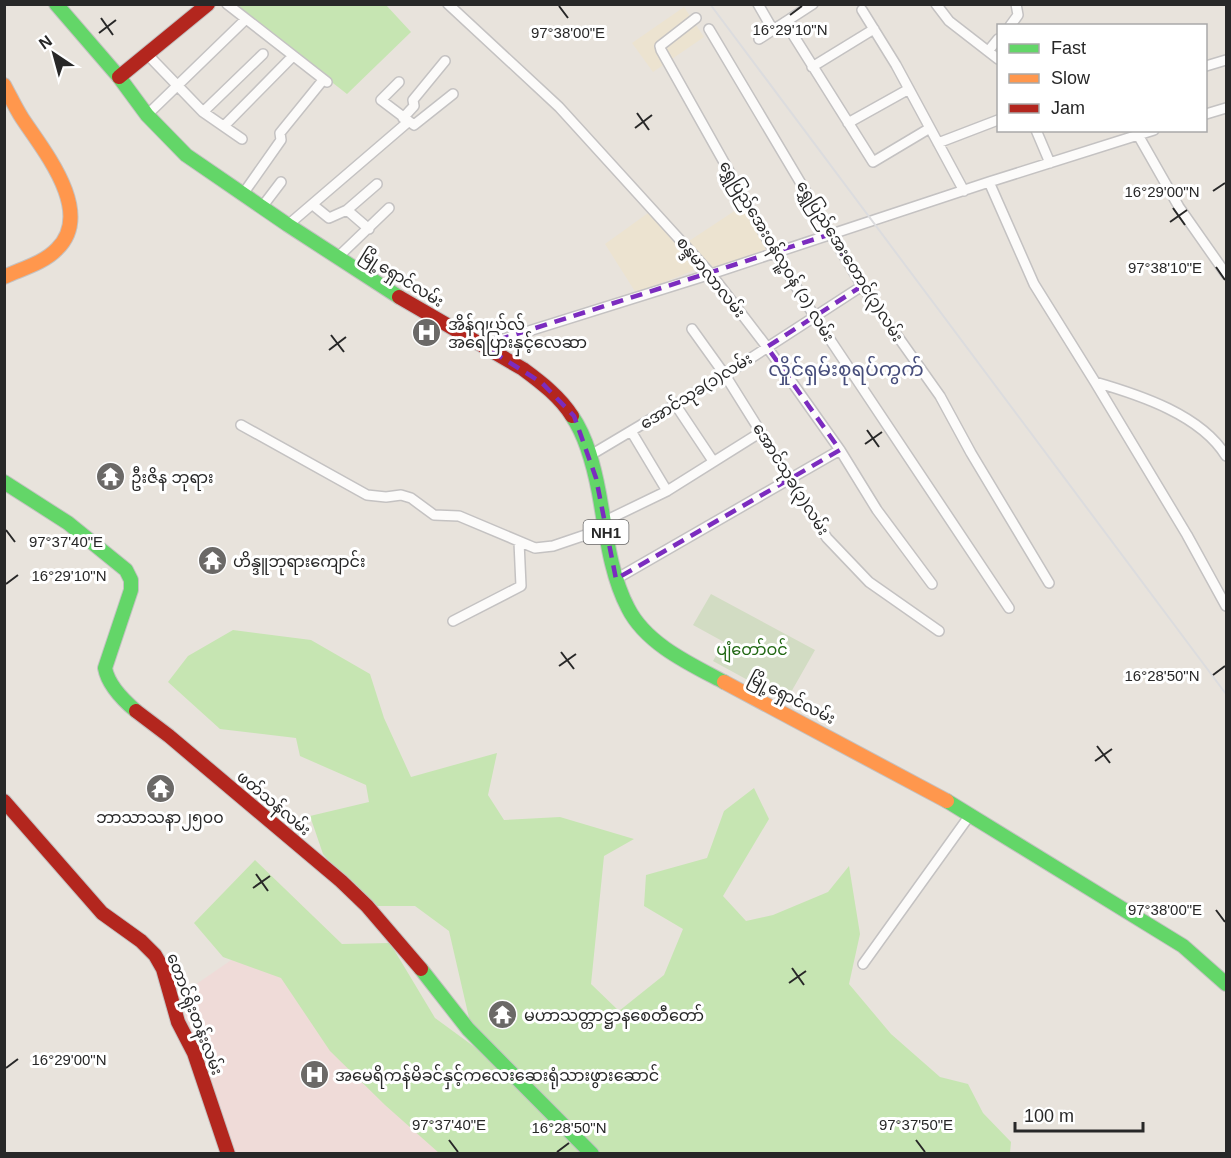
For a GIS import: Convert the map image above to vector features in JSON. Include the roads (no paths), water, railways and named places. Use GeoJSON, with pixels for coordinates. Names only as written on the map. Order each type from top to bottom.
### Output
{"type":"FeatureCollection","features":[{"type":"Feature","properties":{"kind":"main road","name":"မြို့ရှောင်လမ်း"},"geometry":{"type":"LineString","coordinates":[[56,4],[119,78],[147,115],[186,155],[411,305],[542,382],[565,405],[581,429],[601,495],[616,579],[634,618],[660,644],[696,668],[900,774],[970,815],[1183,946],[1227,984]]}},
{"type":"Feature","properties":{"kind":"main road"},"geometry":{"type":"LineString","coordinates":[[119,78],[208,4]]}},
{"type":"Feature","properties":{"kind":"main road"},"geometry":{"type":"LineString","coordinates":[[4,86],[59,177],[69,200],[71,216],[68,233],[59,248],[4,277]]}},
{"type":"Feature","properties":{"kind":"main road","name":"ဖတ်သန်လမ်း"},"geometry":{"type":"LineString","coordinates":[[4,482],[68,523],[126,570],[131,580],[131,590],[105,668],[107,678],[114,688],[130,706],[341,880],[404,947],[468,1029],[592,1154]]}},
{"type":"Feature","properties":{"kind":"main road","name":"တောင်ရိုးတန်းလမ်း"},"geometry":{"type":"LineString","coordinates":[[4,801],[102,913],[141,941],[155,955],[163,969],[178,1022],[194,1053],[224,1150]]}},
{"type":"Feature","properties":{"kind":"street"},"geometry":{"type":"LineString","coordinates":[[227,4],[326,81],[280,132],[281,140],[243,194]]}},
{"type":"Feature","properties":{"kind":"street","name":"စန္ဒမာလာလမ်း"},"geometry":{"type":"LineString","coordinates":[[447,4],[559,107],[711,274],[767,347],[840,450],[877,510],[932,584]]}},
{"type":"Feature","properties":{"kind":"street"},"geometry":{"type":"LineString","coordinates":[[759,4],[773,30]]}},
{"type":"Feature","properties":{"kind":"street"},"geometry":{"type":"LineString","coordinates":[[759,39],[813,4]]}},
{"type":"Feature","properties":{"kind":"street"},"geometry":{"type":"LineString","coordinates":[[936,4],[949,21],[997,57]]}},
{"type":"Feature","properties":{"kind":"street"},"geometry":{"type":"LineString","coordinates":[[1016,4],[1018,15],[1016,23]]}},
{"type":"Feature","properties":{"kind":"street"},"geometry":{"type":"LineString","coordinates":[[862,10],[909,89],[964,191]]}},
{"type":"Feature","properties":{"kind":"street","name":"ရွှေပြည်အေးဝန်လူ့ဝန် (၁) လမ်း"},"geometry":{"type":"LineString","coordinates":[[696,18],[660,46],[661,50],[774,253],[1009,608]]}},
{"type":"Feature","properties":{"kind":"street"},"geometry":{"type":"LineString","coordinates":[[147,115],[246,19]]}},
{"type":"Feature","properties":{"kind":"street"},"geometry":{"type":"LineString","coordinates":[[785,22],[873,162],[930,129]]}},
{"type":"Feature","properties":{"kind":"street","name":"ရွှေပြည်အေးတောင်(၃)လမ်း"},"geometry":{"type":"LineString","coordinates":[[710,29],[862,286],[940,396],[1049,584]]}},
{"type":"Feature","properties":{"kind":"street"},"geometry":{"type":"LineString","coordinates":[[812,67],[874,29]]}},
{"type":"Feature","properties":{"kind":"street"},"geometry":{"type":"LineString","coordinates":[[988,50],[997,41]]}},
{"type":"Feature","properties":{"kind":"street"},"geometry":{"type":"LineString","coordinates":[[147,54],[203,112],[242,139]]}},
{"type":"Feature","properties":{"kind":"street"},"geometry":{"type":"LineString","coordinates":[[203,112],[263,54]]}},
{"type":"Feature","properties":{"kind":"street"},"geometry":{"type":"LineString","coordinates":[[224,126],[293,56]]}},
{"type":"Feature","properties":{"kind":"street"},"geometry":{"type":"LineString","coordinates":[[1207,66],[1227,60]]}},
{"type":"Feature","properties":{"kind":"street"},"geometry":{"type":"LineString","coordinates":[[288,225],[313,206],[406,120],[414,106],[413,100],[445,61]]}},
{"type":"Feature","properties":{"kind":"street"},"geometry":{"type":"LineString","coordinates":[[399,82],[381,100],[406,120],[417,124],[453,94]]}},
{"type":"Feature","properties":{"kind":"street"},"geometry":{"type":"LineString","coordinates":[[848,123],[909,89]]}},
{"type":"Feature","properties":{"kind":"street"},"geometry":{"type":"LineString","coordinates":[[1207,114],[1227,108]]}},
{"type":"Feature","properties":{"kind":"street"},"geometry":{"type":"LineString","coordinates":[[938,143],[997,121]]}},
{"type":"Feature","properties":{"kind":"street"},"geometry":{"type":"LineString","coordinates":[[1037,132],[1050,163]]}},
{"type":"Feature","properties":{"kind":"street"},"geometry":{"type":"LineString","coordinates":[[482,345],[711,274],[1148,132]]}},
{"type":"Feature","properties":{"kind":"street"},"geometry":{"type":"LineString","coordinates":[[1138,135],[1179,207],[1227,274]]}},
{"type":"Feature","properties":{"kind":"street"},"geometry":{"type":"LineString","coordinates":[[262,207],[281,182]]}},
{"type":"Feature","properties":{"kind":"street"},"geometry":{"type":"LineString","coordinates":[[989,182],[1034,285],[1187,535],[1227,606]]}},
{"type":"Feature","properties":{"kind":"street"},"geometry":{"type":"LineString","coordinates":[[313,206],[328,218],[347,210],[377,184]]}},
{"type":"Feature","properties":{"kind":"street"},"geometry":{"type":"LineString","coordinates":[[338,257],[389,208]]}},
{"type":"Feature","properties":{"kind":"street"},"geometry":{"type":"LineString","coordinates":[[347,210],[369,229]]}},
{"type":"Feature","properties":{"kind":"street","name":"အောင်သုခ(၁)လမ်း"},"geometry":{"type":"LineString","coordinates":[[589,456],[725,375],[862,286]]}},
{"type":"Feature","properties":{"kind":"street","name":"အောင်သုခ(၃)လမ်း"},"geometry":{"type":"LineString","coordinates":[[692,329],[725,375],[827,538],[869,582],[939,631]]}},
{"type":"Feature","properties":{"kind":"street"},"geometry":{"type":"LineString","coordinates":[[1095,382],[1134,393],[1168,409],[1197,426],[1227,456]]}},
{"type":"Feature","properties":{"kind":"street"},"geometry":{"type":"LineString","coordinates":[[675,404],[713,461]]}},
{"type":"Feature","properties":{"kind":"street"},"geometry":{"type":"LineString","coordinates":[[241,425],[367,495],[401,495],[411,498],[434,515],[459,516],[535,548],[553,546],[605,524],[667,491],[761,432]]}},
{"type":"Feature","properties":{"kind":"street"},"geometry":{"type":"LineString","coordinates":[[631,431],[667,491]]}},
{"type":"Feature","properties":{"kind":"street"},"geometry":{"type":"LineString","coordinates":[[616,579],[840,450]]}},
{"type":"Feature","properties":{"kind":"street"},"geometry":{"type":"LineString","coordinates":[[453,621],[521,586],[519,542]]}},
{"type":"Feature","properties":{"kind":"street"},"geometry":{"type":"LineString","coordinates":[[863,964],[970,815]]}},
{"type":"Feature","properties":{"kind":"railway"},"geometry":{"type":"LineString","coordinates":[[710,4],[1226,694]]}},
{"type":"Feature","properties":{"kind":"place","name":"အိန်ဂျယ်လ် အရေပြားနှင့်လေဆာ"},"geometry":{"type":"Point","coordinates":[427,333]}},
{"type":"Feature","properties":{"kind":"place","name":"ဦးဇိန ဘုရား"},"geometry":{"type":"Point","coordinates":[110,477]}},
{"type":"Feature","properties":{"kind":"place","name":"ဟိန္ဒူဘုရားကျောင်း"},"geometry":{"type":"Point","coordinates":[212,561]}},
{"type":"Feature","properties":{"kind":"place","name":"ဘာသာသနာ၂၅၀၀"},"geometry":{"type":"Point","coordinates":[160,789]}},
{"type":"Feature","properties":{"kind":"place","name":"မဟာသတ္တာဋ္ဌာနစေတီတော်"},"geometry":{"type":"Point","coordinates":[503,1015]}},
{"type":"Feature","properties":{"kind":"place","name":"အမေရိကန်မိခင်နှင့်ကလေးဆေးရုံသားဖွားဆောင်"},"geometry":{"type":"Point","coordinates":[314,1075]}},
{"type":"Feature","properties":{"kind":"district","name":"လှိုင်ရှမ်းစုရပ်ကွက်"},"geometry":{"type":"Point","coordinates":[846,369]}},
{"type":"Feature","properties":{"kind":"park label","name":"ပျံတော်ဝင်"},"geometry":{"type":"Point","coordinates":[752,649]}}]}
